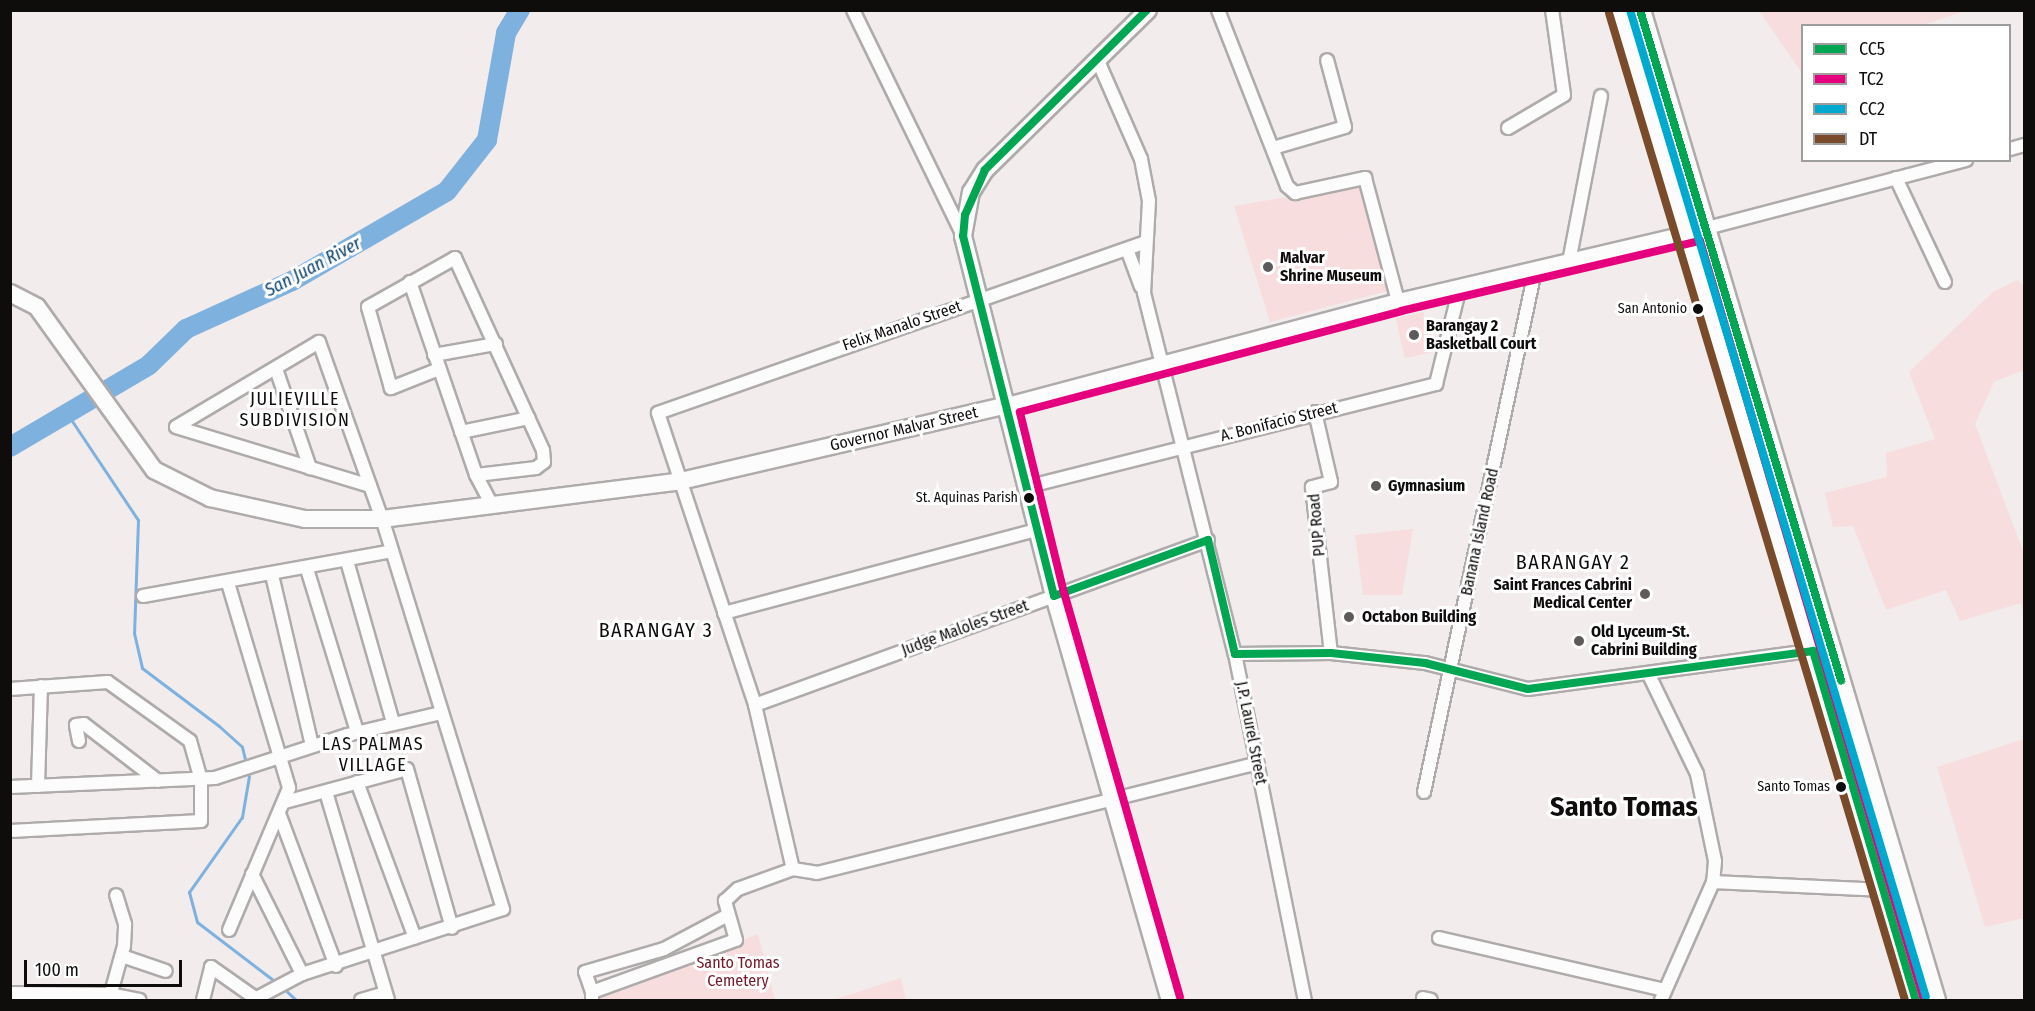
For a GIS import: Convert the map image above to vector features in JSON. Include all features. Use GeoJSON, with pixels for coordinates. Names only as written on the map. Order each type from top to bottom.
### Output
{"type":"FeatureCollection","features":[{"type":"Feature","properties":{"kind":"highway"},"geometry":{"type":"LineString","coordinates":[[1619,10],[1686,235],[1935,1000]]}},
{"type":"Feature","properties":{"kind":"highway"},"geometry":{"type":"LineString","coordinates":[[1640,10],[1707,228],[1822,649],[1884,890],[1916,1000]]}},
{"type":"Feature","properties":{"kind":"main road"},"geometry":{"type":"LineString","coordinates":[[1148,10],[985,170],[971,192],[963,236],[1007,405],[1036,530],[1170,1000]]}},
{"type":"Feature","properties":{"kind":"main road","name":"Governor Malvar Street"},"geometry":{"type":"LineString","coordinates":[[10,293],[37,307],[154,470],[179,487],[256,511],[305,519],[382,519],[681,481],[1007,405]]}},
{"type":"Feature","properties":{"kind":"street"},"geometry":{"type":"LineString","coordinates":[[853,10],[963,236]]}},
{"type":"Feature","properties":{"kind":"street"},"geometry":{"type":"LineString","coordinates":[[1218,10],[1287,186],[1295,193],[1365,178],[1398,301]]}},
{"type":"Feature","properties":{"kind":"street"},"geometry":{"type":"LineString","coordinates":[[1508,128],[1564,95],[1552,10]]}},
{"type":"Feature","properties":{"kind":"street"},"geometry":{"type":"LineString","coordinates":[[1273,148],[1345,127],[1327,60]]}},
{"type":"Feature","properties":{"kind":"street","name":"J.P. Laurel Street"},"geometry":{"type":"LineString","coordinates":[[1098,61],[1141,159],[1149,201],[1144,292]]}},
{"type":"Feature","properties":{"kind":"street"},"geometry":{"type":"LineString","coordinates":[[1569,262],[1601,96]]}},
{"type":"Feature","properties":{"kind":"street"},"geometry":{"type":"LineString","coordinates":[[1707,228],[1958,162]]}},
{"type":"Feature","properties":{"kind":"street"},"geometry":{"type":"LineString","coordinates":[[1896,178],[1945,282]]}},
{"type":"Feature","properties":{"kind":"street","name":"Governor Malvar Street"},"geometry":{"type":"LineString","coordinates":[[1007,405],[1398,301],[1535,271],[1707,228]]}},
{"type":"Feature","properties":{"kind":"street","name":"Felix Manalo Street"},"geometry":{"type":"LineString","coordinates":[[681,481],[658,413],[1146,242]]}},
{"type":"Feature","properties":{"kind":"street","name":"J.P. Laurel Street"},"geometry":{"type":"LineString","coordinates":[[1126,249],[1144,292],[1208,540],[1235,654],[1305,1000]]}},
{"type":"Feature","properties":{"kind":"street"},"geometry":{"type":"LineString","coordinates":[[439,369],[392,388],[368,307],[455,258],[529,418],[544,462],[476,475]]}},
{"type":"Feature","properties":{"kind":"street","name":"Banana Island Road"},"geometry":{"type":"LineString","coordinates":[[1424,792],[1535,271]]}},
{"type":"Feature","properties":{"kind":"street"},"geometry":{"type":"LineString","coordinates":[[410,282],[476,475],[492,505]]}},
{"type":"Feature","properties":{"kind":"street","name":"A. Bonifacio Street"},"geometry":{"type":"LineString","coordinates":[[1026,487],[1316,412],[1436,384],[1460,287]]}},
{"type":"Feature","properties":{"kind":"street"},"geometry":{"type":"LineString","coordinates":[[203,1000],[211,967],[255,999],[280,983],[302,974],[376,955],[416,938],[452,928],[503,909],[382,519],[319,342],[176,427],[370,486]]}},
{"type":"Feature","properties":{"kind":"street"},"geometry":{"type":"LineString","coordinates":[[434,355],[496,344]]}},
{"type":"Feature","properties":{"kind":"street"},"geometry":{"type":"LineString","coordinates":[[276,369],[310,468]]}},
{"type":"Feature","properties":{"kind":"street","name":"PUP Road"},"geometry":{"type":"LineString","coordinates":[[1316,412],[1331,482],[1312,488],[1331,653]]}},
{"type":"Feature","properties":{"kind":"street"},"geometry":{"type":"LineString","coordinates":[[461,432],[529,418]]}},
{"type":"Feature","properties":{"kind":"street"},"geometry":{"type":"LineString","coordinates":[[681,481],[755,705],[793,869]]}},
{"type":"Feature","properties":{"kind":"street"},"geometry":{"type":"LineString","coordinates":[[724,613],[1036,530]]}},
{"type":"Feature","properties":{"kind":"street","name":"Judge Maloles Street"},"geometry":{"type":"LineString","coordinates":[[755,705],[1208,540]]}},
{"type":"Feature","properties":{"kind":"street"},"geometry":{"type":"LineString","coordinates":[[143,596],[228,584],[392,551]]}},
{"type":"Feature","properties":{"kind":"street"},"geometry":{"type":"LineString","coordinates":[[347,561],[393,722]]}},
{"type":"Feature","properties":{"kind":"street"},"geometry":{"type":"LineString","coordinates":[[307,569],[357,732]]}},
{"type":"Feature","properties":{"kind":"street"},"geometry":{"type":"LineString","coordinates":[[272,575],[312,745]]}},
{"type":"Feature","properties":{"kind":"street"},"geometry":{"type":"LineString","coordinates":[[228,584],[289,788],[280,816],[252,874],[229,930]]}},
{"type":"Feature","properties":{"kind":"street"},"geometry":{"type":"LineString","coordinates":[[1235,654],[1331,653],[1450,666],[1528,689],[1649,675],[1822,649]]}},
{"type":"Feature","properties":{"kind":"street"},"geometry":{"type":"LineString","coordinates":[[1438,938],[1663,995],[1713,882],[1715,861],[1697,774],[1649,675]]}},
{"type":"Feature","properties":{"kind":"street"},"geometry":{"type":"LineString","coordinates":[[10,689],[108,681],[190,741],[201,780],[201,821],[10,831]]}},
{"type":"Feature","properties":{"kind":"street"},"geometry":{"type":"LineString","coordinates":[[38,786],[41,686]]}},
{"type":"Feature","properties":{"kind":"street"},"geometry":{"type":"LineString","coordinates":[[10,787],[201,780],[357,732],[441,712]]}},
{"type":"Feature","properties":{"kind":"street"},"geometry":{"type":"LineString","coordinates":[[79,741],[76,726],[84,724],[158,781]]}},
{"type":"Feature","properties":{"kind":"street"},"geometry":{"type":"LineString","coordinates":[[728,915],[664,949],[585,972],[592,996],[736,939],[725,901],[738,889],[793,869],[817,873],[1257,763]]}},
{"type":"Feature","properties":{"kind":"street"},"geometry":{"type":"LineString","coordinates":[[285,802],[407,769],[452,928]]}},
{"type":"Feature","properties":{"kind":"street"},"geometry":{"type":"LineString","coordinates":[[357,782],[416,938]]}},
{"type":"Feature","properties":{"kind":"street"},"geometry":{"type":"LineString","coordinates":[[326,792],[376,955],[386,997],[361,1000]]}},
{"type":"Feature","properties":{"kind":"street"},"geometry":{"type":"LineString","coordinates":[[280,816],[336,966]]}},
{"type":"Feature","properties":{"kind":"street"},"geometry":{"type":"LineString","coordinates":[[252,874],[302,974]]}},
{"type":"Feature","properties":{"kind":"street"},"geometry":{"type":"LineString","coordinates":[[1713,882],[1884,890]]}},
{"type":"Feature","properties":{"kind":"street"},"geometry":{"type":"LineString","coordinates":[[109,997],[122,956],[125,924],[116,895]]}},
{"type":"Feature","properties":{"kind":"street"},"geometry":{"type":"LineString","coordinates":[[122,956],[166,971]]}},
{"type":"Feature","properties":{"kind":"street"},"geometry":{"type":"LineString","coordinates":[[10,993],[139,1000]]}},
{"type":"Feature","properties":{"kind":"green space"},"geometry":{"type":"Polygon","coordinates":[[[1759,11],[1964,11],[1926,24],[1801,24],[1801,72],[1759,11]]]}},
{"type":"Feature","properties":{"kind":"green space"},"geometry":{"type":"Polygon","coordinates":[[[1364,184],[1391,290],[1270,322],[1234,206],[1364,184]]]}},
{"type":"Feature","properties":{"kind":"green space"},"geometry":{"type":"Polygon","coordinates":[[[2017,280],[2024,286],[2024,370],[1994,382],[1975,424],[2024,554],[2024,613],[2021,603],[1960,621],[1946,590],[1886,610],[1853,526],[1833,527],[1825,493],[1887,477],[1886,453],[1935,439],[1909,372],[1993,292],[2017,280]]]}},
{"type":"Feature","properties":{"kind":"green space","name":"Barangay 2 Basketball Court"},"geometry":{"type":"Polygon","coordinates":[[[1423,312],[1432,352],[1405,358],[1396,318],[1423,312]]]}},
{"type":"Feature","properties":{"kind":"green space"},"geometry":{"type":"Polygon","coordinates":[[[1413,529],[1402,595],[1363,595],[1355,535],[1413,529]]]}},
{"type":"Feature","properties":{"kind":"green space"},"geometry":{"type":"Polygon","coordinates":[[[2024,739],[2024,918],[1985,927],[1937,767],[2024,739]]]}},
{"type":"Feature","properties":{"kind":"green space","name":"Santo Tomas Cemetery"},"geometry":{"type":"Polygon","coordinates":[[[758,934],[775,1000],[601,1000],[597,987],[665,970],[758,934]]]}},
{"type":"Feature","properties":{"kind":"green space"},"geometry":{"type":"Polygon","coordinates":[[[901,978],[906,1000],[833,1000],[901,978]]]}},
{"type":"Feature","properties":{"kind":"waterway","name":"San Juan River"},"geometry":{"type":"LineString","coordinates":[[10,447],[149,365],[186,329],[292,281],[447,191],[487,140],[506,33],[520,10]]}},
{"type":"Feature","properties":{"kind":"waterway"},"geometry":{"type":"LineString","coordinates":[[66,412],[138,520],[134,633],[142,668],[219,726],[242,747],[245,759]]}},
{"type":"Feature","properties":{"kind":"waterway"},"geometry":{"type":"LineString","coordinates":[[249,776],[242,817],[189,892],[197,922],[277,983]]}},
{"type":"Feature","properties":{"kind":"waterway"},"geometry":{"type":"LineString","coordinates":[[282,987],[296,1000]]}},
{"type":"Feature","properties":{"kind":"transit line","name":"CC5"},"geometry":{"type":"LineString","coordinates":[[1147,10],[985,170],[965,215],[963,236],[1054,596],[1208,540],[1235,654],[1331,653],[1425,663],[1528,689],[1813,651],[1916,1000]]}},
{"type":"Feature","properties":{"kind":"transit line","name":"CC2"},"geometry":{"type":"LineString","coordinates":[[1630,10],[1926,997]]}},
{"type":"Feature","properties":{"kind":"transit line","name":"CC5"},"geometry":{"type":"LineString","coordinates":[[1640,10],[1841,680]]}},
{"type":"Feature","properties":{"kind":"transit line","name":"DT"},"geometry":{"type":"LineString","coordinates":[[1609,13],[1905,1000]]}},
{"type":"Feature","properties":{"kind":"transit line","name":"TC2"},"geometry":{"type":"LineString","coordinates":[[1180,997],[1064,593],[1020,412],[1401,311],[1700,241],[1924,1000]]}},
{"type":"Feature","properties":{"kind":"place","name":"Malvar Shrine Museum"},"geometry":{"type":"Point","coordinates":[1268,267]}},
{"type":"Feature","properties":{"kind":"place","name":"San Antonio"},"geometry":{"type":"Point","coordinates":[1698,309]}},
{"type":"Feature","properties":{"kind":"place","name":"Barangay 2 Basketball Court"},"geometry":{"type":"Point","coordinates":[1414,335]}},
{"type":"Feature","properties":{"kind":"place","name":"Gymnasium"},"geometry":{"type":"Point","coordinates":[1376,486]}},
{"type":"Feature","properties":{"kind":"place","name":"St. Aquinas Parish"},"geometry":{"type":"Point","coordinates":[1029,498]}},
{"type":"Feature","properties":{"kind":"place","name":"Saint Frances Cabrini Medical Center"},"geometry":{"type":"Point","coordinates":[1645,594]}},
{"type":"Feature","properties":{"kind":"place","name":"Octabon Building"},"geometry":{"type":"Point","coordinates":[1349,617]}},
{"type":"Feature","properties":{"kind":"place","name":"Old Lyceum-St. Cabrini Building"},"geometry":{"type":"Point","coordinates":[1579,641]}},
{"type":"Feature","properties":{"kind":"place","name":"Santo Tomas"},"geometry":{"type":"Point","coordinates":[1841,787]}},
{"type":"Feature","properties":{"kind":"district","name":"JULIEVILLE SUBDIVISION"},"geometry":{"type":"Point","coordinates":[295,410]}},
{"type":"Feature","properties":{"kind":"district","name":"BARANGAY 2"},"geometry":{"type":"Point","coordinates":[1573,562]}},
{"type":"Feature","properties":{"kind":"district","name":"BARANGAY 3"},"geometry":{"type":"Point","coordinates":[656,630]}},
{"type":"Feature","properties":{"kind":"district","name":"LAS PALMAS VILLAGE"},"geometry":{"type":"Point","coordinates":[373,756]}},
{"type":"Feature","properties":{"kind":"district","name":"Santo Tomas"},"geometry":{"type":"Point","coordinates":[1624,807]}}]}
